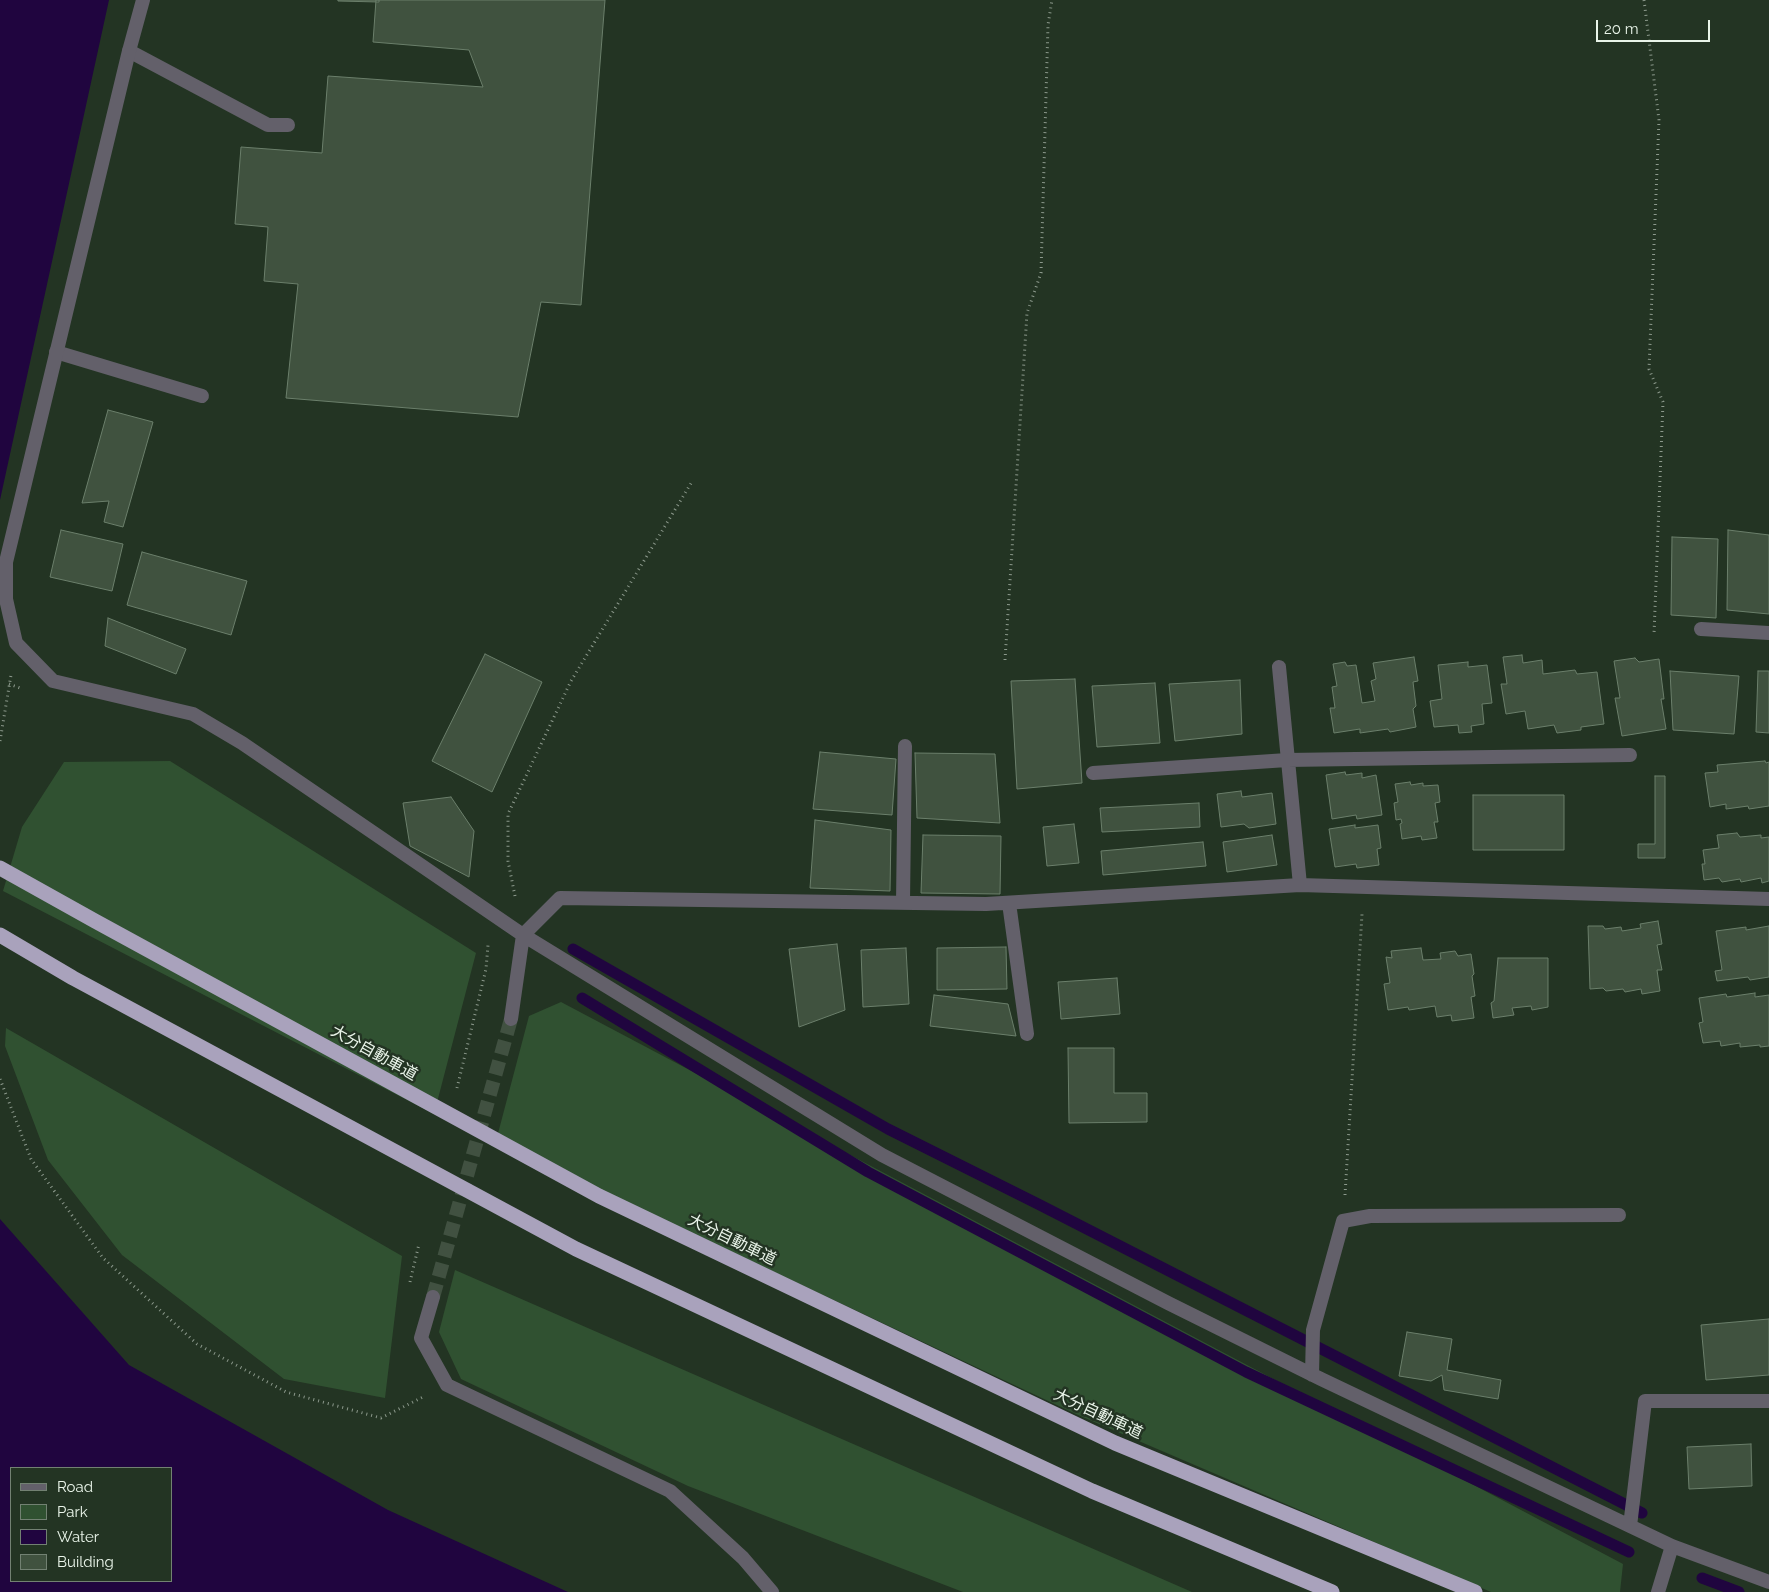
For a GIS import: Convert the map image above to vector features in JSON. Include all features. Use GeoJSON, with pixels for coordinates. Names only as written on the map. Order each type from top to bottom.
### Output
{"type":"FeatureCollection","features":[{"type":"Feature","properties":{"kind":"highway","name":"大分自動車道"},"geometry":{"type":"LineString","coordinates":[[0,868],[599,1196],[1115,1443],[1475,1592]]}},
{"type":"Feature","properties":{"kind":"highway"},"geometry":{"type":"LineString","coordinates":[[0,935],[73,978],[576,1249],[1092,1491],[1332,1592]]}},
{"type":"Feature","properties":{"kind":"street"},"geometry":{"type":"LineString","coordinates":[[143,0],[129,51],[6,562],[6,599],[16,643],[53,681],[193,714],[242,742],[523,935],[882,1155],[1312,1375],[1630,1524],[1672,1546],[1769,1582]]}},
{"type":"Feature","properties":{"kind":"street"},"geometry":{"type":"LineString","coordinates":[[129,51],[268,125],[288,125]]}},
{"type":"Feature","properties":{"kind":"street"},"geometry":{"type":"LineString","coordinates":[[56,352],[202,396]]}},
{"type":"Feature","properties":{"kind":"street"},"geometry":{"type":"LineString","coordinates":[[1701,629],[1769,633]]}},
{"type":"Feature","properties":{"kind":"street"},"geometry":{"type":"LineString","coordinates":[[1279,667],[1300,885]]}},
{"type":"Feature","properties":{"kind":"street"},"geometry":{"type":"LineString","coordinates":[[903,902],[904,746]]}},
{"type":"Feature","properties":{"kind":"street"},"geometry":{"type":"LineString","coordinates":[[1093,773],[1287,760],[1630,755]]}},
{"type":"Feature","properties":{"kind":"street"},"geometry":{"type":"LineString","coordinates":[[511,1019],[523,935],[560,898],[1008,903],[1300,885],[1769,898]]}},
{"type":"Feature","properties":{"kind":"street"},"geometry":{"type":"LineString","coordinates":[[1008,903],[1027,1034]]}},
{"type":"Feature","properties":{"kind":"street"},"geometry":{"type":"LineString","coordinates":[[1312,1375],[1313,1330],[1343,1221],[1370,1216],[1619,1215]]}},
{"type":"Feature","properties":{"kind":"street"},"geometry":{"type":"LineString","coordinates":[[433,1297],[421,1338],[448,1385],[670,1491],[743,1558],[772,1592]]}},
{"type":"Feature","properties":{"kind":"street"},"geometry":{"type":"LineString","coordinates":[[1630,1524],[1645,1401],[1769,1401]]}},
{"type":"Feature","properties":{"kind":"street"},"geometry":{"type":"LineString","coordinates":[[1658,1592],[1672,1546]]}},
{"type":"Feature","properties":{"kind":"path"},"geometry":{"type":"LineString","coordinates":[[1005,660],[1027,313],[1041,273],[1048,25],[1052,0]]}},
{"type":"Feature","properties":{"kind":"path"},"geometry":{"type":"LineString","coordinates":[[1644,0],[1659,120],[1650,369],[1663,402],[1654,634]]}},
{"type":"Feature","properties":{"kind":"path"},"geometry":{"type":"LineString","coordinates":[[523,935],[508,861],[508,814],[571,681],[693,480]]}},
{"type":"Feature","properties":{"kind":"path"},"geometry":{"type":"LineString","coordinates":[[0,740],[16,643]]}},
{"type":"Feature","properties":{"kind":"path"},"geometry":{"type":"LineString","coordinates":[[9,684],[27,691]]}},
{"type":"Feature","properties":{"kind":"path"},"geometry":{"type":"LineString","coordinates":[[1343,1221],[1364,888]]}},
{"type":"Feature","properties":{"kind":"path"},"geometry":{"type":"LineString","coordinates":[[456,1092],[486,969],[488,942]]}},
{"type":"Feature","properties":{"kind":"path"},"geometry":{"type":"LineString","coordinates":[[0,1079],[31,1159],[103,1258],[197,1344],[286,1392],[381,1418],[448,1385]]}},
{"type":"Feature","properties":{"kind":"green space"},"geometry":{"type":"Polygon","coordinates":[[[170,761],[476,953],[434,1114],[3,891],[22,827],[64,762],[170,761]]]}},
{"type":"Feature","properties":{"kind":"green space"},"geometry":{"type":"Polygon","coordinates":[[[561,1002],[1623,1564],[1620,1592],[1491,1592],[1078,1415],[496,1141],[529,1016],[561,1002]]]}},
{"type":"Feature","properties":{"kind":"green space"},"geometry":{"type":"Polygon","coordinates":[[[6,1028],[402,1256],[385,1398],[284,1379],[122,1255],[48,1160],[5,1046],[6,1028]]]}},
{"type":"Feature","properties":{"kind":"green space"},"geometry":{"type":"Polygon","coordinates":[[[455,1270],[1192,1592],[963,1592],[688,1486],[461,1379],[439,1332],[455,1270]]]}},
{"type":"Feature","properties":{"kind":"water"},"geometry":{"type":"Polygon","coordinates":[[[0,0],[109,0],[0,500],[0,0]]]}},
{"type":"Feature","properties":{"kind":"water"},"geometry":{"type":"Polygon","coordinates":[[[0,1219],[129,1365],[388,1510],[568,1592],[0,1592],[0,1219]]]}},
{"type":"Feature","properties":{"kind":"building"},"geometry":{"type":"Polygon","coordinates":[[[376,0],[605,0],[581,305],[541,302],[518,417],[286,398],[298,284],[264,281],[268,227],[235,224],[241,147],[322,153],[328,76],[483,87],[469,50],[373,42],[376,0]]]}},
{"type":"Feature","properties":{"kind":"building"},"geometry":{"type":"Polygon","coordinates":[[[379,0],[379,2],[338,1],[379,0]]]}},
{"type":"Feature","properties":{"kind":"building"},"geometry":{"type":"Polygon","coordinates":[[[108,410],[153,422],[123,527],[104,522],[109,501],[82,503],[108,410]]]}},
{"type":"Feature","properties":{"kind":"building"},"geometry":{"type":"Polygon","coordinates":[[[61,530],[123,544],[112,591],[50,577],[61,530]]]}},
{"type":"Feature","properties":{"kind":"building"},"geometry":{"type":"Polygon","coordinates":[[[1728,530],[1769,535],[1769,614],[1727,610],[1728,530]]]}},
{"type":"Feature","properties":{"kind":"building"},"geometry":{"type":"Polygon","coordinates":[[[1672,537],[1718,539],[1716,618],[1671,615],[1672,537]]]}},
{"type":"Feature","properties":{"kind":"building"},"geometry":{"type":"Polygon","coordinates":[[[142,552],[247,581],[231,635],[127,605],[142,552]]]}},
{"type":"Feature","properties":{"kind":"building"},"geometry":{"type":"Polygon","coordinates":[[[108,618],[186,649],[176,674],[105,646],[108,618]]]}},
{"type":"Feature","properties":{"kind":"building"},"geometry":{"type":"Polygon","coordinates":[[[485,654],[542,682],[492,792],[432,761],[485,654]]]}},
{"type":"Feature","properties":{"kind":"building"},"geometry":{"type":"Polygon","coordinates":[[[1522,655],[1523,663],[1542,660],[1543,674],[1575,670],[1577,674],[1597,672],[1604,724],[1581,727],[1581,730],[1557,733],[1554,725],[1528,729],[1525,711],[1506,714],[1501,684],[1507,684],[1503,657],[1522,655]]]}},
{"type":"Feature","properties":{"kind":"building"},"geometry":{"type":"Polygon","coordinates":[[[1414,657],[1418,681],[1413,682],[1416,706],[1413,709],[1416,727],[1390,732],[1388,729],[1360,733],[1360,729],[1334,733],[1330,708],[1335,708],[1332,687],[1337,686],[1333,664],[1345,662],[1347,666],[1356,665],[1362,703],[1375,701],[1371,681],[1376,679],[1373,663],[1414,657]]]}},
{"type":"Feature","properties":{"kind":"building"},"geometry":{"type":"Polygon","coordinates":[[[1635,658],[1639,662],[1659,659],[1664,699],[1661,699],[1666,729],[1622,736],[1615,698],[1620,698],[1614,661],[1635,658]]]}},
{"type":"Feature","properties":{"kind":"building"},"geometry":{"type":"Polygon","coordinates":[[[1468,662],[1468,667],[1487,665],[1492,703],[1482,704],[1484,724],[1471,726],[1472,732],[1459,733],[1458,725],[1434,727],[1430,701],[1442,699],[1438,665],[1468,662]]]}},
{"type":"Feature","properties":{"kind":"building"},"geometry":{"type":"Polygon","coordinates":[[[1670,671],[1739,676],[1734,734],[1673,730],[1670,671]]]}},
{"type":"Feature","properties":{"kind":"building"},"geometry":{"type":"Polygon","coordinates":[[[1758,671],[1769,671],[1769,733],[1756,732],[1758,671]]]}},
{"type":"Feature","properties":{"kind":"building"},"geometry":{"type":"Polygon","coordinates":[[[1075,679],[1082,783],[1017,789],[1011,681],[1075,679]]]}},
{"type":"Feature","properties":{"kind":"building"},"geometry":{"type":"Polygon","coordinates":[[[1240,680],[1242,734],[1175,741],[1169,684],[1240,680]]]}},
{"type":"Feature","properties":{"kind":"building"},"geometry":{"type":"Polygon","coordinates":[[[1155,683],[1160,743],[1097,747],[1092,686],[1155,683]]]}},
{"type":"Feature","properties":{"kind":"building"},"geometry":{"type":"Polygon","coordinates":[[[820,752],[896,759],[892,815],[813,809],[820,752]]]}},
{"type":"Feature","properties":{"kind":"building"},"geometry":{"type":"Polygon","coordinates":[[[915,753],[995,754],[1000,823],[917,818],[915,753]]]}},
{"type":"Feature","properties":{"kind":"building"},"geometry":{"type":"Polygon","coordinates":[[[1765,761],[1766,763],[1769,762],[1769,806],[1749,809],[1748,806],[1726,809],[1726,804],[1710,807],[1705,773],[1718,772],[1717,765],[1765,761]]]}},
{"type":"Feature","properties":{"kind":"building"},"geometry":{"type":"Polygon","coordinates":[[[1345,772],[1346,775],[1362,773],[1362,778],[1376,775],[1382,815],[1357,819],[1356,815],[1332,819],[1326,775],[1345,772]]]}},
{"type":"Feature","properties":{"kind":"building"},"geometry":{"type":"Polygon","coordinates":[[[1655,776],[1665,776],[1665,858],[1638,858],[1638,844],[1655,844],[1655,776]]]}},
{"type":"Feature","properties":{"kind":"building"},"geometry":{"type":"Polygon","coordinates":[[[1410,782],[1411,785],[1423,783],[1423,786],[1438,785],[1440,802],[1435,803],[1438,822],[1434,822],[1437,838],[1422,840],[1421,836],[1402,839],[1401,819],[1396,820],[1394,803],[1398,802],[1395,784],[1410,782]]]}},
{"type":"Feature","properties":{"kind":"building"},"geometry":{"type":"Polygon","coordinates":[[[1241,791],[1242,797],[1272,793],[1276,824],[1249,828],[1244,824],[1221,827],[1217,794],[1241,791]]]}},
{"type":"Feature","properties":{"kind":"building"},"geometry":{"type":"Polygon","coordinates":[[[1473,795],[1564,795],[1564,850],[1473,850],[1473,795]]]}},
{"type":"Feature","properties":{"kind":"building"},"geometry":{"type":"Polygon","coordinates":[[[451,797],[474,831],[469,877],[410,846],[403,803],[451,797]]]}},
{"type":"Feature","properties":{"kind":"building"},"geometry":{"type":"Polygon","coordinates":[[[1199,803],[1200,827],[1102,832],[1100,808],[1199,803]]]}},
{"type":"Feature","properties":{"kind":"building"},"geometry":{"type":"Polygon","coordinates":[[[815,820],[891,830],[890,891],[810,888],[815,820]]]}},
{"type":"Feature","properties":{"kind":"building"},"geometry":{"type":"Polygon","coordinates":[[[1074,824],[1079,863],[1047,866],[1043,827],[1074,824]]]}},
{"type":"Feature","properties":{"kind":"building"},"geometry":{"type":"Polygon","coordinates":[[[1355,825],[1355,828],[1378,825],[1381,848],[1377,849],[1379,865],[1357,868],[1356,864],[1335,867],[1329,829],[1355,825]]]}},
{"type":"Feature","properties":{"kind":"building"},"geometry":{"type":"Polygon","coordinates":[[[1737,833],[1740,837],[1761,835],[1761,838],[1769,837],[1769,881],[1762,883],[1761,878],[1741,882],[1740,879],[1722,882],[1719,878],[1704,880],[1702,864],[1705,864],[1703,850],[1719,848],[1717,835],[1737,833]]]}},
{"type":"Feature","properties":{"kind":"building"},"geometry":{"type":"Polygon","coordinates":[[[923,835],[1001,836],[1000,894],[921,893],[923,835]]]}},
{"type":"Feature","properties":{"kind":"building"},"geometry":{"type":"Polygon","coordinates":[[[1272,835],[1277,865],[1227,872],[1223,842],[1272,835]]]}},
{"type":"Feature","properties":{"kind":"building"},"geometry":{"type":"Polygon","coordinates":[[[1203,842],[1206,866],[1103,875],[1101,851],[1203,842]]]}},
{"type":"Feature","properties":{"kind":"building"},"geometry":{"type":"Polygon","coordinates":[[[1658,921],[1662,944],[1657,945],[1662,970],[1657,970],[1660,991],[1642,994],[1641,989],[1625,992],[1623,989],[1606,991],[1603,988],[1590,989],[1588,926],[1603,926],[1605,929],[1621,927],[1622,931],[1641,928],[1640,924],[1658,921]]]}},
{"type":"Feature","properties":{"kind":"building"},"geometry":{"type":"Polygon","coordinates":[[[1769,926],[1769,977],[1750,980],[1748,977],[1717,981],[1715,971],[1722,970],[1716,931],[1746,927],[1746,930],[1769,926]]]}},
{"type":"Feature","properties":{"kind":"building"},"geometry":{"type":"Polygon","coordinates":[[[837,944],[845,1010],[799,1027],[789,949],[837,944]]]}},
{"type":"Feature","properties":{"kind":"building"},"geometry":{"type":"Polygon","coordinates":[[[1006,947],[1007,989],[937,990],[937,948],[1006,947]]]}},
{"type":"Feature","properties":{"kind":"building"},"geometry":{"type":"Polygon","coordinates":[[[906,948],[909,1004],[863,1007],[861,950],[906,948]]]}},
{"type":"Feature","properties":{"kind":"building"},"geometry":{"type":"Polygon","coordinates":[[[1421,948],[1423,960],[1441,959],[1440,953],[1455,951],[1458,956],[1471,954],[1474,974],[1472,976],[1475,996],[1471,997],[1474,1018],[1452,1021],[1451,1015],[1437,1017],[1435,1006],[1409,1010],[1408,1007],[1388,1010],[1384,984],[1390,983],[1386,957],[1392,958],[1391,951],[1421,948]]]}},
{"type":"Feature","properties":{"kind":"building"},"geometry":{"type":"Polygon","coordinates":[[[1498,958],[1548,958],[1548,1007],[1532,1010],[1531,1006],[1512,1008],[1514,1015],[1493,1018],[1491,1003],[1494,1001],[1498,958]]]}},
{"type":"Feature","properties":{"kind":"building"},"geometry":{"type":"Polygon","coordinates":[[[1117,978],[1120,1014],[1061,1019],[1058,982],[1117,978]]]}},
{"type":"Feature","properties":{"kind":"building"},"geometry":{"type":"Polygon","coordinates":[[[1755,993],[1755,997],[1769,995],[1769,1046],[1740,1047],[1740,1043],[1721,1046],[1720,1041],[1703,1043],[1699,1023],[1703,1022],[1699,998],[1726,994],[1727,997],[1755,993]]]}},
{"type":"Feature","properties":{"kind":"building"},"geometry":{"type":"Polygon","coordinates":[[[934,995],[1008,1004],[1016,1036],[930,1026],[934,995]]]}},
{"type":"Feature","properties":{"kind":"building"},"geometry":{"type":"Polygon","coordinates":[[[1068,1048],[1114,1048],[1114,1093],[1147,1093],[1147,1122],[1069,1123],[1068,1048]]]}},
{"type":"Feature","properties":{"kind":"building"},"geometry":{"type":"Polygon","coordinates":[[[1769,1319],[1769,1375],[1706,1380],[1701,1325],[1769,1319]]]}},
{"type":"Feature","properties":{"kind":"building"},"geometry":{"type":"Polygon","coordinates":[[[1407,1332],[1452,1339],[1447,1370],[1501,1380],[1498,1399],[1444,1390],[1442,1375],[1431,1381],[1399,1376],[1407,1332]]]}},
{"type":"Feature","properties":{"kind":"building"},"geometry":{"type":"Polygon","coordinates":[[[1751,1444],[1752,1486],[1689,1489],[1687,1447],[1751,1444]]]}},
{"type":"Feature","properties":{"kind":"waterway"},"geometry":{"type":"LineString","coordinates":[[573,949],[888,1129],[1642,1513]]}},
{"type":"Feature","properties":{"kind":"waterway"},"geometry":{"type":"LineString","coordinates":[[582,998],[868,1172],[1246,1372],[1629,1552]]}},
{"type":"Feature","properties":{"kind":"waterway"},"geometry":{"type":"LineString","coordinates":[[1702,1578],[1739,1592]]}},
{"type":"Feature","properties":{"kind":"tunnel"},"geometry":{"type":"LineString","coordinates":[[433,1297],[511,1019]]}}]}
